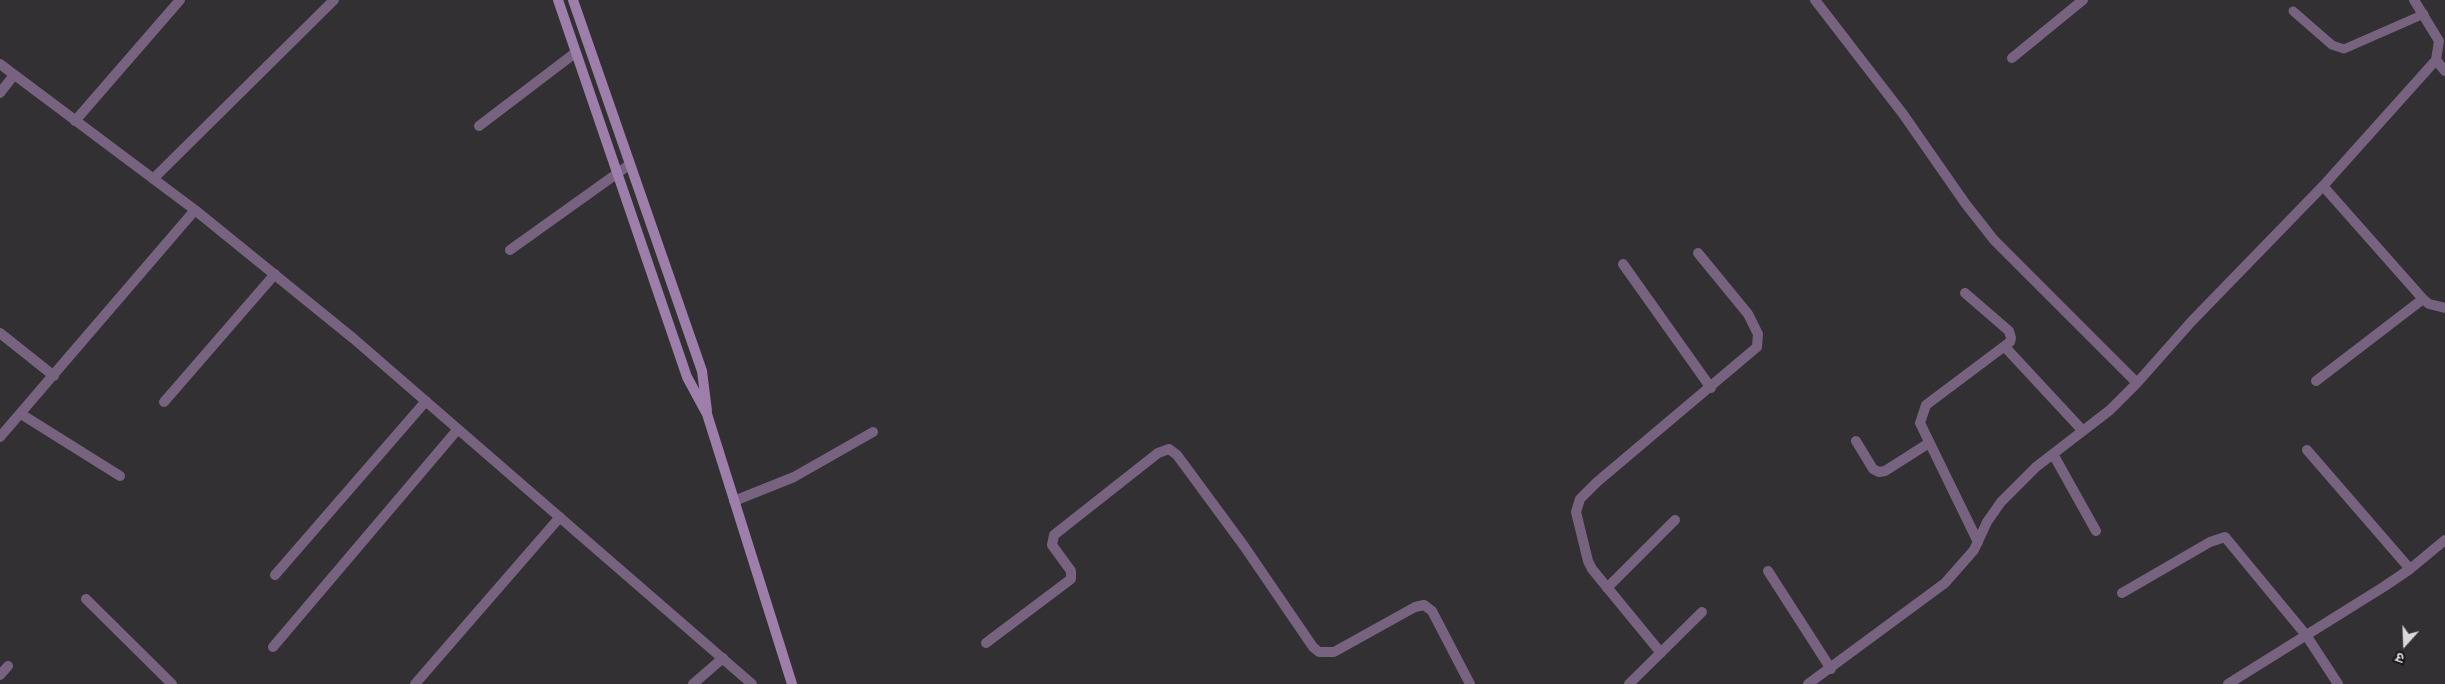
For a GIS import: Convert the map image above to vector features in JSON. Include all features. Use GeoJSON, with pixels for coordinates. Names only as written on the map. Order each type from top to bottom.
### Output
{"type":"FeatureCollection","features":[{"type":"Feature","properties":{"kind":"street"},"geometry":{"type":"LineString","coordinates":[[75,121],[180,0]]}},
{"type":"Feature","properties":{"kind":"street"},"geometry":{"type":"LineString","coordinates":[[153,179],[334,0]]}},
{"type":"Feature","properties":{"kind":"street"},"geometry":{"type":"LineString","coordinates":[[558,0],[616,173],[688,377],[707,414],[792,684]]}},
{"type":"Feature","properties":{"kind":"street"},"geometry":{"type":"LineString","coordinates":[[573,0],[702,371],[707,414]]}},
{"type":"Feature","properties":{"kind":"street"},"geometry":{"type":"LineString","coordinates":[[1815,0],[1903,114],[1965,203],[1994,240],[2137,383]]}},
{"type":"Feature","properties":{"kind":"street"},"geometry":{"type":"LineString","coordinates":[[2012,58],[2084,0]]}},
{"type":"Feature","properties":{"kind":"street"},"geometry":{"type":"LineString","coordinates":[[1808,684],[1945,584],[1964,563],[1978,542],[1987,522],[2001,502],[2036,467],[2110,410],[2137,383],[2191,322],[2323,186],[2436,60],[2439,41],[2414,0]]}},
{"type":"Feature","properties":{"kind":"street"},"geometry":{"type":"LineString","coordinates":[[479,126],[575,53]]}},
{"type":"Feature","properties":{"kind":"street"},"geometry":{"type":"LineString","coordinates":[[2436,60],[2445,71]]}},
{"type":"Feature","properties":{"kind":"street"},"geometry":{"type":"LineString","coordinates":[[0,64],[196,210],[275,274],[426,401],[752,684]]}},
{"type":"Feature","properties":{"kind":"street"},"geometry":{"type":"LineString","coordinates":[[0,93],[14,75]]}},
{"type":"Feature","properties":{"kind":"street"},"geometry":{"type":"LineString","coordinates":[[510,250],[629,165]]}},
{"type":"Feature","properties":{"kind":"street"},"geometry":{"type":"LineString","coordinates":[[2323,186],[2423,299],[2429,304],[2445,308]]}},
{"type":"Feature","properties":{"kind":"street"},"geometry":{"type":"LineString","coordinates":[[0,437],[196,210]]}},
{"type":"Feature","properties":{"kind":"street"},"geometry":{"type":"LineString","coordinates":[[1661,653],[1607,588],[1588,561],[1576,517],[1578,503],[1597,482],[1755,350],[1760,338],[1748,314],[1698,253]]}},
{"type":"Feature","properties":{"kind":"street"},"geometry":{"type":"LineString","coordinates":[[1624,264],[1710,388]]}},
{"type":"Feature","properties":{"kind":"street"},"geometry":{"type":"LineString","coordinates":[[164,402],[275,274]]}},
{"type":"Feature","properties":{"kind":"street"},"geometry":{"type":"LineString","coordinates":[[1965,293],[2009,331],[2012,338],[2005,347],[1926,405],[1920,423],[1978,542]]}},
{"type":"Feature","properties":{"kind":"street"},"geometry":{"type":"LineString","coordinates":[[2316,381],[2423,299]]}},
{"type":"Feature","properties":{"kind":"street"},"geometry":{"type":"LineString","coordinates":[[0,333],[54,376]]}},
{"type":"Feature","properties":{"kind":"street"},"geometry":{"type":"LineString","coordinates":[[2005,347],[2083,431]]}},
{"type":"Feature","properties":{"kind":"street"},"geometry":{"type":"LineString","coordinates":[[275,575],[426,401]]}},
{"type":"Feature","properties":{"kind":"street"},"geometry":{"type":"LineString","coordinates":[[21,414],[120,476]]}},
{"type":"Feature","properties":{"kind":"street"},"geometry":{"type":"LineString","coordinates":[[274,647],[458,429]]}},
{"type":"Feature","properties":{"kind":"street"},"geometry":{"type":"LineString","coordinates":[[734,501],[794,477],[874,432]]}},
{"type":"Feature","properties":{"kind":"street"},"geometry":{"type":"LineString","coordinates":[[1856,441],[1873,469],[1879,472],[1885,471],[1929,443]]}},
{"type":"Feature","properties":{"kind":"street"},"geometry":{"type":"LineString","coordinates":[[986,643],[1071,579],[1071,571],[1052,545],[1054,535],[1158,453],[1169,449],[1177,455],[1244,546],[1312,647],[1320,652],[1334,652],[1415,607],[1424,605],[1432,611],[1470,684]]}},
{"type":"Feature","properties":{"kind":"street"},"geometry":{"type":"LineString","coordinates":[[2307,450],[2410,569]]}},
{"type":"Feature","properties":{"kind":"street"},"geometry":{"type":"LineString","coordinates":[[2053,454],[2096,531]]}},
{"type":"Feature","properties":{"kind":"street"},"geometry":{"type":"LineString","coordinates":[[415,684],[560,517]]}},
{"type":"Feature","properties":{"kind":"street"},"geometry":{"type":"LineString","coordinates":[[1607,588],[1675,520]]}},
{"type":"Feature","properties":{"kind":"street"},"geometry":{"type":"LineString","coordinates":[[2122,593],[2210,542],[2225,537],[2306,635],[2338,684]]}},
{"type":"Feature","properties":{"kind":"street"},"geometry":{"type":"LineString","coordinates":[[2228,684],[2410,569],[2445,540]]}},
{"type":"Feature","properties":{"kind":"street"},"geometry":{"type":"LineString","coordinates":[[1768,572],[1831,669]]}},
{"type":"Feature","properties":{"kind":"street"},"geometry":{"type":"LineString","coordinates":[[86,599],[172,684]]}},
{"type":"Feature","properties":{"kind":"street"},"geometry":{"type":"LineString","coordinates":[[1629,684],[1702,612]]}},
{"type":"Feature","properties":{"kind":"street"},"geometry":{"type":"LineString","coordinates":[[693,684],[723,658]]}},
{"type":"Feature","properties":{"kind":"street"},"geometry":{"type":"LineString","coordinates":[[0,675],[8,666]]}},
{"type":"Feature","properties":{"kind":"lane"},"geometry":{"type":"LineString","coordinates":[[2293,11],[2332,45],[2344,49],[2424,14]]}}]}
